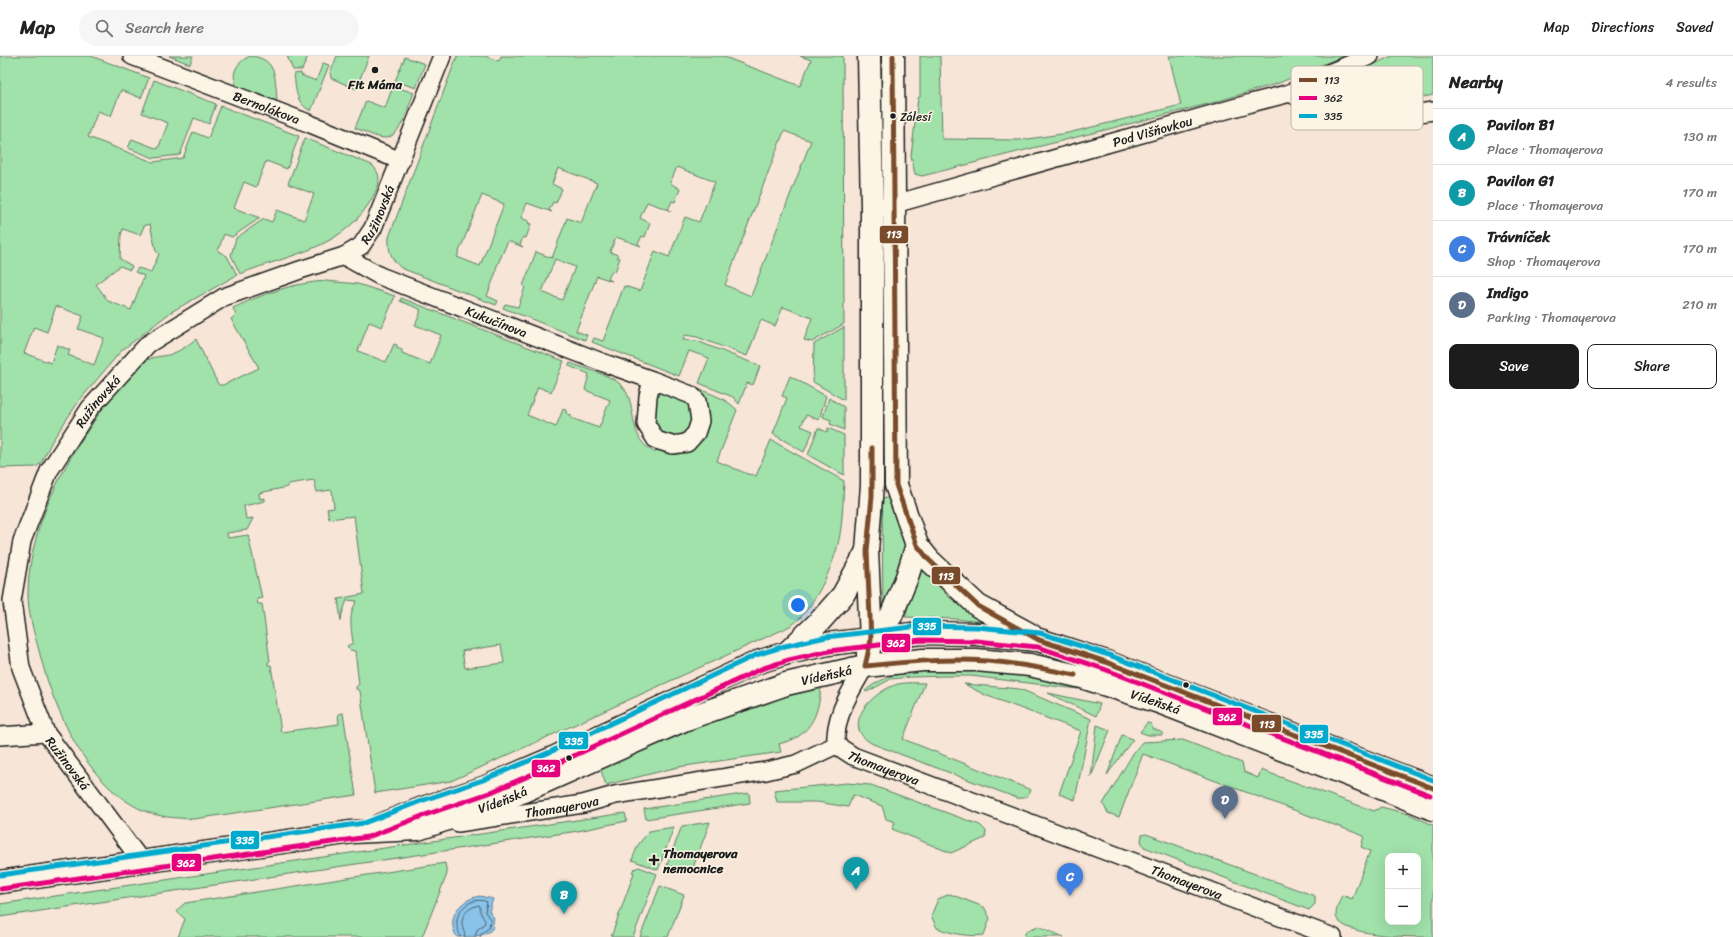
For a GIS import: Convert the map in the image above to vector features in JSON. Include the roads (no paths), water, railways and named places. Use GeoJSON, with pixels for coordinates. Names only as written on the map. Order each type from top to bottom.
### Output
{"type":"FeatureCollection","features":[{"type":"Feature","properties":{"kind":"main road"},"geometry":{"type":"LineString","coordinates":[[865,666],[871,640],[867,552],[872,485],[872,209],[869,56]]}},
{"type":"Feature","properties":{"kind":"main road"},"geometry":{"type":"LineString","coordinates":[[893,56],[896,485],[918,545],[929,560],[978,606],[1039,640]]}},
{"type":"Feature","properties":{"kind":"main road"},"geometry":{"type":"LineString","coordinates":[[871,640],[892,616],[918,545]]}},
{"type":"Feature","properties":{"kind":"main road"},"geometry":{"type":"LineString","coordinates":[[787,653],[820,621],[843,595],[867,552]]}},
{"type":"Feature","properties":{"kind":"main road","name":"Vídeňská"},"geometry":{"type":"LineString","coordinates":[[359,831],[486,787],[553,758],[758,662],[787,653],[828,644],[922,633],[976,634],[1039,640],[1120,668],[1433,788]]}},
{"type":"Feature","properties":{"kind":"main road","name":"Vídeňská"},"geometry":{"type":"LineString","coordinates":[[0,882],[359,831],[418,829],[501,801],[686,719],[786,684],[865,666],[923,660],[976,660],[1030,665],[1082,677],[1158,702],[1433,809]]}},
{"type":"Feature","properties":{"kind":"street","name":"Bernolákova"},"geometry":{"type":"LineString","coordinates":[[132,56],[308,123],[401,161]]}},
{"type":"Feature","properties":{"kind":"street","name":"Ružinovská"},"geometry":{"type":"LineString","coordinates":[[142,862],[46,733],[21,668],[12,601],[22,541],[49,471],[90,408],[148,344],[224,297],[344,256],[361,246],[373,228],[442,56]]}},
{"type":"Feature","properties":{"kind":"street","name":"Pod Višňovkou"},"geometry":{"type":"LineString","coordinates":[[1346,66],[1370,56]]}},
{"type":"Feature","properties":{"kind":"street","name":"Pod Višňovkou"},"geometry":{"type":"LineString","coordinates":[[872,209],[893,205],[1251,102],[1290,93]]}},
{"type":"Feature","properties":{"kind":"street"},"geometry":{"type":"LineString","coordinates":[[1423,112],[1433,110]]}},
{"type":"Feature","properties":{"kind":"street","name":"Kukučínova"},"geometry":{"type":"LineString","coordinates":[[344,256],[380,276],[604,363],[652,380]]}},
{"type":"Feature","properties":{"kind":"street"},"geometry":{"type":"LineString","coordinates":[[836,745],[836,729],[844,702],[865,666]]}},
{"type":"Feature","properties":{"kind":"street"},"geometry":{"type":"LineString","coordinates":[[0,736],[46,733]]}},
{"type":"Feature","properties":{"kind":"street","name":"Thomayerova"},"geometry":{"type":"LineString","coordinates":[[418,829],[583,804],[616,796],[766,771],[796,764],[836,745],[852,756],[1334,937]]}},
{"type":"Feature","properties":{"kind":"water"},"geometry":{"type":"Polygon","coordinates":[[[480,896],[493,899],[489,911],[494,918],[492,929],[481,935],[472,937],[457,937],[453,923],[456,910],[466,901],[480,896]]]}},
{"type":"Feature","properties":{"kind":"place","name":"Fit Máma"},"geometry":{"type":"Point","coordinates":[375,70]}},
{"type":"Feature","properties":{"kind":"place","name":"Zálesí"},"geometry":{"type":"Point","coordinates":[893,116]}},
{"type":"Feature","properties":{"kind":"place","name":"Indigo"},"geometry":{"type":"Point","coordinates":[1225,819]}},
{"type":"Feature","properties":{"kind":"place","name":"Thomayerova nemocnice"},"geometry":{"type":"Point","coordinates":[654,860]}},
{"type":"Feature","properties":{"kind":"place","name":"Pavilon B1"},"geometry":{"type":"Point","coordinates":[856,890]}},
{"type":"Feature","properties":{"kind":"place","name":"Trávníček"},"geometry":{"type":"Point","coordinates":[1070,896]}},
{"type":"Feature","properties":{"kind":"place","name":"Pavilon G1"},"geometry":{"type":"Point","coordinates":[564,914]}}]}
